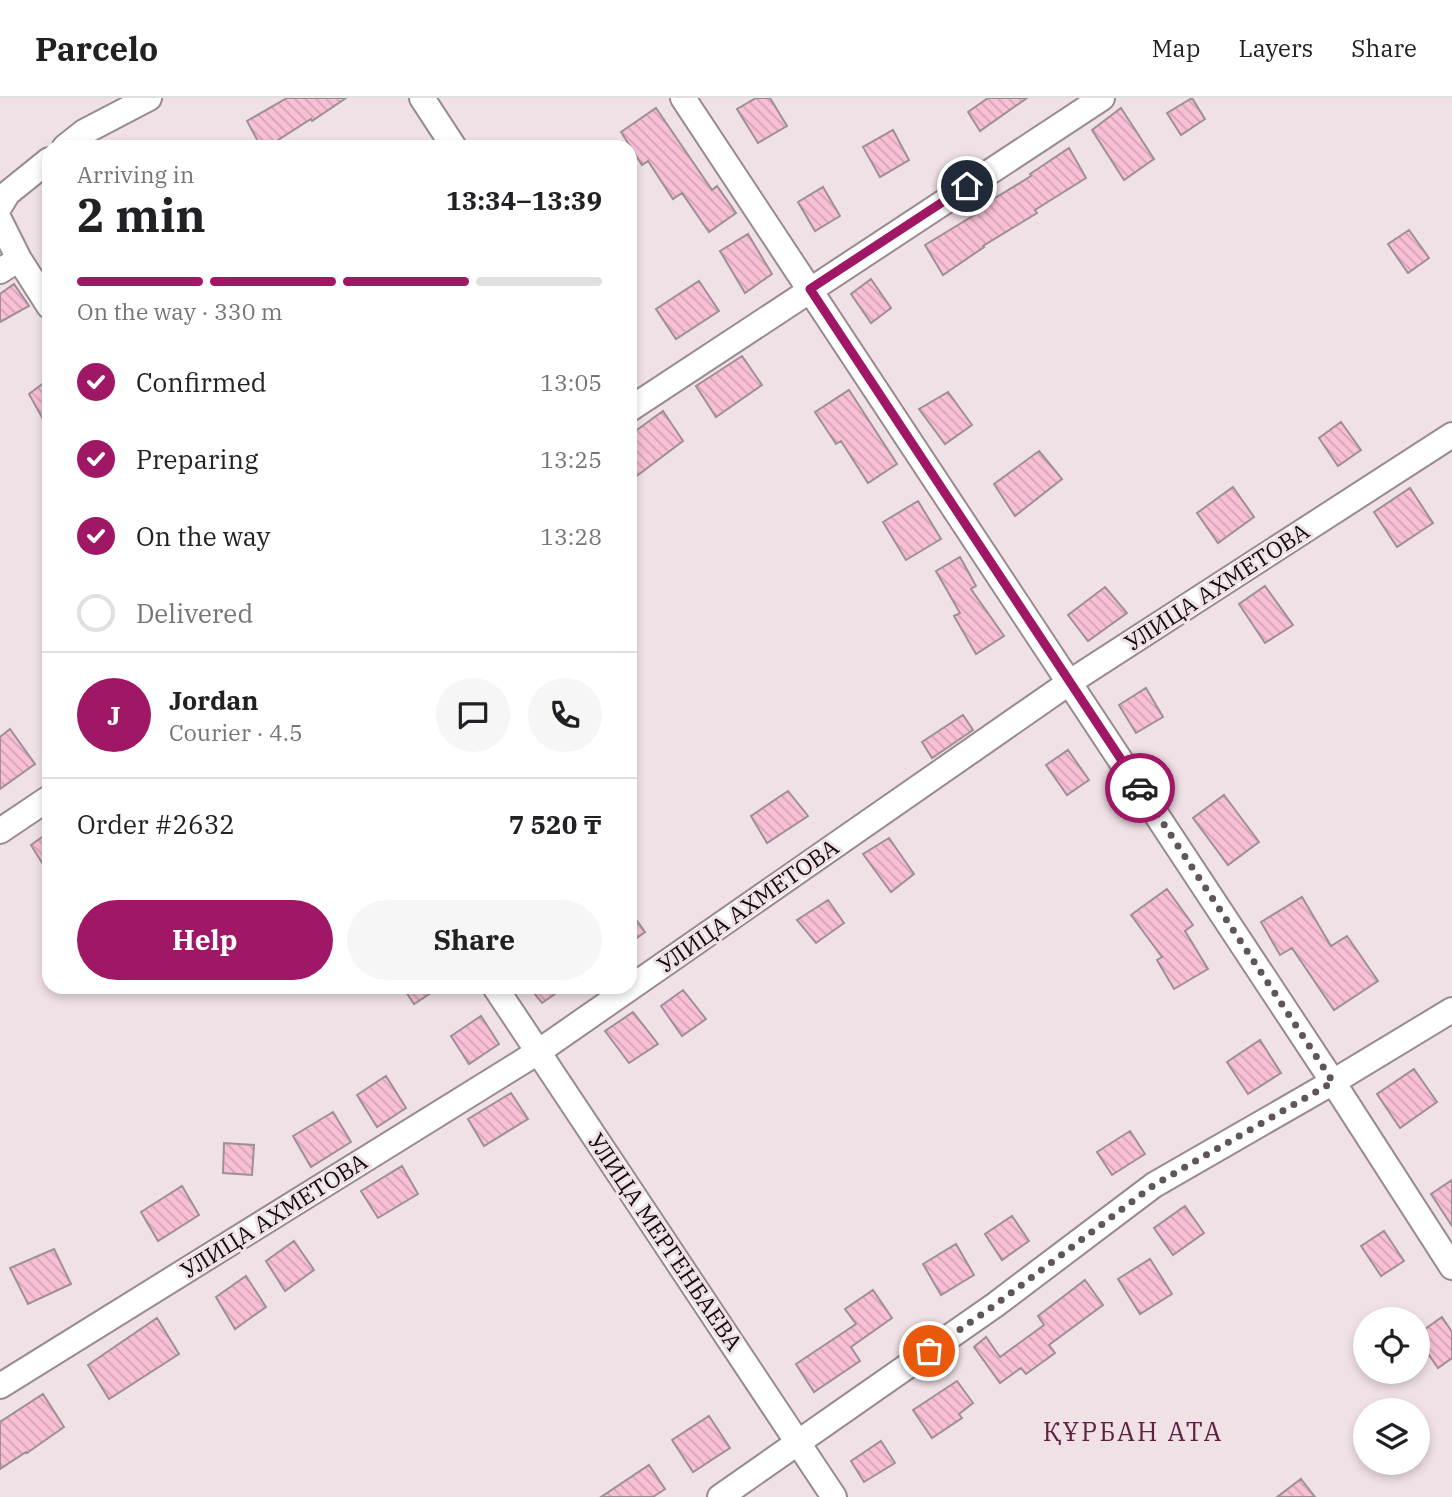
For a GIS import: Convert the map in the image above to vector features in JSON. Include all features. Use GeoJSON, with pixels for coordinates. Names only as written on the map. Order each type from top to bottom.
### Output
{"type":"FeatureCollection","features":[{"type":"Feature","properties":{"kind":"street"},"geometry":{"type":"LineString","coordinates":[[74,140],[149,98]]}},
{"type":"Feature","properties":{"kind":"street"},"geometry":{"type":"LineString","coordinates":[[422,98],[449,140]]}},
{"type":"Feature","properties":{"kind":"street"},"geometry":{"type":"LineString","coordinates":[[683,98],[1070,682],[1452,1267]]}},
{"type":"Feature","properties":{"kind":"street"},"geometry":{"type":"LineString","coordinates":[[637,404],[1102,98]]}},
{"type":"Feature","properties":{"kind":"street"},"geometry":{"type":"LineString","coordinates":[[0,206],[8,193],[42,166]]}},
{"type":"Feature","properties":{"kind":"street"},"geometry":{"type":"LineString","coordinates":[[0,221],[9,265],[42,299]]}},
{"type":"Feature","properties":{"kind":"street","name":"УЛИЦА АХМЕТОВА"},"geometry":{"type":"LineString","coordinates":[[637,983],[1070,682],[1452,435]]}},
{"type":"Feature","properties":{"kind":"street"},"geometry":{"type":"LineString","coordinates":[[0,831],[42,803]]}},
{"type":"Feature","properties":{"kind":"street","name":"УЛИЦА МЕРГЕНБАЕВА"},"geometry":{"type":"LineString","coordinates":[[500,994],[834,1497]]}},
{"type":"Feature","properties":{"kind":"street","name":"УЛИЦА АХМЕТОВА"},"geometry":{"type":"LineString","coordinates":[[0,1386],[538,1052],[621,994]]}},
{"type":"Feature","properties":{"kind":"street"},"geometry":{"type":"LineString","coordinates":[[720,1497],[995,1305],[1154,1185],[1452,1010]]}},
{"type":"Feature","properties":{"kind":"building"},"geometry":{"type":"Polygon","coordinates":[[[287,98],[346,98],[278,140],[257,140],[247,121],[287,98]]]}},
{"type":"Feature","properties":{"kind":"building"},"geometry":{"type":"Polygon","coordinates":[[[756,98],[770,98],[787,126],[758,143],[737,109],[756,98]]]}},
{"type":"Feature","properties":{"kind":"building"},"geometry":{"type":"Polygon","coordinates":[[[988,98],[1027,98],[980,131],[968,112],[988,98]]]}},
{"type":"Feature","properties":{"kind":"building"},"geometry":{"type":"Polygon","coordinates":[[[1192,98],[1205,119],[1181,135],[1167,113],[1192,98]]]}},
{"type":"Feature","properties":{"kind":"building"},"geometry":{"type":"Polygon","coordinates":[[[656,108],[712,190],[717,186],[736,213],[709,232],[682,193],[673,199],[648,161],[642,165],[637,157],[637,140],[626,140],[621,132],[656,108]]]}},
{"type":"Feature","properties":{"kind":"building"},"geometry":{"type":"Polygon","coordinates":[[[1121,108],[1154,159],[1124,180],[1092,130],[1121,108]]]}},
{"type":"Feature","properties":{"kind":"building"},"geometry":{"type":"Polygon","coordinates":[[[893,130],[909,160],[880,177],[863,147],[893,130]]]}},
{"type":"Feature","properties":{"kind":"building"},"geometry":{"type":"Polygon","coordinates":[[[1069,148],[1086,178],[1035,210],[1037,213],[983,246],[943,275],[925,245],[976,214],[974,211],[1031,176],[1030,174],[1069,148]]]}},
{"type":"Feature","properties":{"kind":"building"},"geometry":{"type":"Polygon","coordinates":[[[823,187],[840,216],[815,231],[798,202],[823,187]]]}},
{"type":"Feature","properties":{"kind":"building"},"geometry":{"type":"Polygon","coordinates":[[[1409,230],[1429,258],[1408,273],[1388,244],[1409,230]]]}},
{"type":"Feature","properties":{"kind":"building"},"geometry":{"type":"Polygon","coordinates":[[[748,234],[772,274],[745,293],[720,251],[748,234]]]}},
{"type":"Feature","properties":{"kind":"building"},"geometry":{"type":"Polygon","coordinates":[[[871,279],[891,308],[871,323],[851,294],[871,279]]]}},
{"type":"Feature","properties":{"kind":"building"},"geometry":{"type":"Polygon","coordinates":[[[699,281],[719,311],[676,339],[656,309],[699,281]]]}},
{"type":"Feature","properties":{"kind":"building"},"geometry":{"type":"Polygon","coordinates":[[[14,284],[29,306],[0,322],[0,294],[14,284]]]}},
{"type":"Feature","properties":{"kind":"building"},"geometry":{"type":"Polygon","coordinates":[[[742,356],[762,385],[716,417],[696,386],[742,356]]]}},
{"type":"Feature","properties":{"kind":"building"},"geometry":{"type":"Polygon","coordinates":[[[42,384],[42,417],[29,394],[42,384]]]}},
{"type":"Feature","properties":{"kind":"building"},"geometry":{"type":"Polygon","coordinates":[[[849,390],[897,464],[868,483],[841,441],[836,444],[815,412],[849,390]]]}},
{"type":"Feature","properties":{"kind":"building"},"geometry":{"type":"Polygon","coordinates":[[[948,392],[972,425],[945,444],[919,409],[948,392]]]}},
{"type":"Feature","properties":{"kind":"building"},"geometry":{"type":"Polygon","coordinates":[[[663,411],[683,441],[637,476],[637,430],[663,411]]]}},
{"type":"Feature","properties":{"kind":"building"},"geometry":{"type":"Polygon","coordinates":[[[1341,422],[1361,450],[1338,466],[1319,438],[1341,422]]]}},
{"type":"Feature","properties":{"kind":"building"},"geometry":{"type":"Polygon","coordinates":[[[1039,451],[1062,479],[1015,516],[994,484],[1039,451]]]}},
{"type":"Feature","properties":{"kind":"building"},"geometry":{"type":"Polygon","coordinates":[[[1233,487],[1254,517],[1218,543],[1197,513],[1233,487]]]}},
{"type":"Feature","properties":{"kind":"building"},"geometry":{"type":"Polygon","coordinates":[[[1410,488],[1433,523],[1397,547],[1374,512],[1410,488]]]}},
{"type":"Feature","properties":{"kind":"building"},"geometry":{"type":"Polygon","coordinates":[[[918,501],[941,539],[906,560],[883,522],[918,501]]]}},
{"type":"Feature","properties":{"kind":"building"},"geometry":{"type":"Polygon","coordinates":[[[960,557],[976,586],[971,589],[1004,636],[976,654],[954,616],[960,613],[936,571],[960,557]]]}},
{"type":"Feature","properties":{"kind":"building"},"geometry":{"type":"Polygon","coordinates":[[[1265,586],[1293,625],[1265,643],[1239,604],[1265,586]]]}},
{"type":"Feature","properties":{"kind":"building"},"geometry":{"type":"Polygon","coordinates":[[[1105,587],[1127,613],[1088,641],[1068,615],[1105,587]]]}},
{"type":"Feature","properties":{"kind":"building"},"geometry":{"type":"Polygon","coordinates":[[[1146,688],[1163,717],[1136,733],[1119,705],[1146,688]]]}},
{"type":"Feature","properties":{"kind":"building"},"geometry":{"type":"Polygon","coordinates":[[[963,715],[973,730],[932,758],[922,742],[963,715]]]}},
{"type":"Feature","properties":{"kind":"building"},"geometry":{"type":"Polygon","coordinates":[[[10,729],[35,764],[0,789],[0,737],[10,729]]]}},
{"type":"Feature","properties":{"kind":"building"},"geometry":{"type":"Polygon","coordinates":[[[1068,750],[1089,780],[1067,795],[1046,765],[1068,750]]]}},
{"type":"Feature","properties":{"kind":"building"},"geometry":{"type":"Polygon","coordinates":[[[788,791],[808,816],[767,843],[751,816],[788,791]]]}},
{"type":"Feature","properties":{"kind":"building"},"geometry":{"type":"Polygon","coordinates":[[[1224,795],[1259,842],[1228,865],[1193,818],[1224,795]]]}},
{"type":"Feature","properties":{"kind":"building"},"geometry":{"type":"Polygon","coordinates":[[[42,837],[42,863],[31,845],[42,837]]]}},
{"type":"Feature","properties":{"kind":"building"},"geometry":{"type":"Polygon","coordinates":[[[889,838],[914,874],[891,892],[863,854],[889,838]]]}},
{"type":"Feature","properties":{"kind":"building"},"geometry":{"type":"Polygon","coordinates":[[[1167,889],[1193,925],[1185,931],[1208,969],[1174,989],[1157,960],[1162,957],[1131,915],[1167,889]]]}},
{"type":"Feature","properties":{"kind":"building"},"geometry":{"type":"Polygon","coordinates":[[[1302,897],[1331,946],[1347,936],[1378,981],[1334,1010],[1292,948],[1280,955],[1261,922],[1302,897]]]}},
{"type":"Feature","properties":{"kind":"building"},"geometry":{"type":"Polygon","coordinates":[[[828,900],[844,923],[816,943],[797,920],[828,900]]]}},
{"type":"Feature","properties":{"kind":"building"},"geometry":{"type":"Polygon","coordinates":[[[637,921],[645,932],[637,938],[637,921]]]}},
{"type":"Feature","properties":{"kind":"building"},"geometry":{"type":"Polygon","coordinates":[[[683,990],[706,1019],[682,1036],[661,1006],[683,990]]]}},
{"type":"Feature","properties":{"kind":"building"},"geometry":{"type":"Polygon","coordinates":[[[408,994],[429,994],[414,1004],[408,994]]]}},
{"type":"Feature","properties":{"kind":"building"},"geometry":{"type":"Polygon","coordinates":[[[535,994],[555,994],[542,1003],[535,994]]]}},
{"type":"Feature","properties":{"kind":"building"},"geometry":{"type":"Polygon","coordinates":[[[633,1012],[658,1044],[629,1063],[605,1031],[633,1012]]]}},
{"type":"Feature","properties":{"kind":"building"},"geometry":{"type":"Polygon","coordinates":[[[481,1016],[499,1044],[469,1064],[451,1036],[481,1016]]]}},
{"type":"Feature","properties":{"kind":"building"},"geometry":{"type":"Polygon","coordinates":[[[1260,1040],[1281,1073],[1248,1094],[1227,1062],[1260,1040]]]}},
{"type":"Feature","properties":{"kind":"building"},"geometry":{"type":"Polygon","coordinates":[[[1414,1069],[1437,1102],[1400,1128],[1377,1094],[1414,1069]]]}},
{"type":"Feature","properties":{"kind":"building"},"geometry":{"type":"Polygon","coordinates":[[[386,1076],[406,1108],[377,1127],[357,1095],[386,1076]]]}},
{"type":"Feature","properties":{"kind":"building"},"geometry":{"type":"Polygon","coordinates":[[[511,1093],[528,1119],[484,1146],[468,1119],[511,1093]]]}},
{"type":"Feature","properties":{"kind":"building"},"geometry":{"type":"Polygon","coordinates":[[[333,1112],[351,1142],[311,1167],[293,1136],[333,1112]]]}},
{"type":"Feature","properties":{"kind":"building"},"geometry":{"type":"Polygon","coordinates":[[[1130,1131],[1145,1154],[1112,1175],[1097,1152],[1130,1131]]]}},
{"type":"Feature","properties":{"kind":"building"},"geometry":{"type":"Polygon","coordinates":[[[224,1143],[254,1145],[252,1175],[223,1173],[224,1143]]]}},
{"type":"Feature","properties":{"kind":"building"},"geometry":{"type":"Polygon","coordinates":[[[402,1166],[418,1194],[378,1218],[361,1191],[402,1166]]]}},
{"type":"Feature","properties":{"kind":"building"},"geometry":{"type":"Polygon","coordinates":[[[1452,1180],[1452,1226],[1431,1194],[1452,1180]]]}},
{"type":"Feature","properties":{"kind":"building"},"geometry":{"type":"Polygon","coordinates":[[[182,1186],[199,1215],[158,1241],[141,1212],[182,1186]]]}},
{"type":"Feature","properties":{"kind":"building"},"geometry":{"type":"Polygon","coordinates":[[[1185,1206],[1204,1233],[1173,1255],[1154,1228],[1185,1206]]]}},
{"type":"Feature","properties":{"kind":"building"},"geometry":{"type":"Polygon","coordinates":[[[1012,1216],[1029,1241],[1002,1260],[985,1234],[1012,1216]]]}},
{"type":"Feature","properties":{"kind":"building"},"geometry":{"type":"Polygon","coordinates":[[[1384,1231],[1404,1261],[1381,1276],[1361,1246],[1384,1231]]]}},
{"type":"Feature","properties":{"kind":"building"},"geometry":{"type":"Polygon","coordinates":[[[294,1241],[314,1270],[285,1291],[266,1261],[294,1241]]]}},
{"type":"Feature","properties":{"kind":"building"},"geometry":{"type":"Polygon","coordinates":[[[956,1244],[974,1275],[941,1295],[923,1264],[956,1244]]]}},
{"type":"Feature","properties":{"kind":"building"},"geometry":{"type":"Polygon","coordinates":[[[54,1249],[71,1284],[28,1304],[10,1268],[54,1249]]]}},
{"type":"Feature","properties":{"kind":"building"},"geometry":{"type":"Polygon","coordinates":[[[1150,1259],[1172,1294],[1140,1314],[1118,1279],[1150,1259]]]}},
{"type":"Feature","properties":{"kind":"building"},"geometry":{"type":"Polygon","coordinates":[[[246,1276],[266,1307],[235,1329],[216,1297],[246,1276]]]}},
{"type":"Feature","properties":{"kind":"building"},"geometry":{"type":"Polygon","coordinates":[[[1085,1280],[1103,1305],[1049,1345],[1055,1353],[1026,1374],[1021,1368],[1000,1383],[974,1347],[986,1337],[1000,1357],[1044,1325],[1038,1316],[1085,1280]]]}},
{"type":"Feature","properties":{"kind":"building"},"geometry":{"type":"Polygon","coordinates":[[[873,1290],[892,1318],[851,1347],[860,1361],[814,1392],[796,1364],[856,1324],[845,1309],[873,1290]]]}},
{"type":"Feature","properties":{"kind":"building"},"geometry":{"type":"Polygon","coordinates":[[[1442,1317],[1452,1332],[1452,1358],[1438,1368],[1430,1356],[1430,1326],[1442,1317]]]}},
{"type":"Feature","properties":{"kind":"building"},"geometry":{"type":"Polygon","coordinates":[[[157,1318],[179,1354],[109,1399],[88,1365],[157,1318]]]}},
{"type":"Feature","properties":{"kind":"building"},"geometry":{"type":"Polygon","coordinates":[[[957,1381],[973,1403],[959,1414],[962,1418],[932,1438],[913,1410],[957,1381]]]}},
{"type":"Feature","properties":{"kind":"building"},"geometry":{"type":"Polygon","coordinates":[[[43,1394],[64,1427],[0,1469],[0,1422],[43,1394]]]}},
{"type":"Feature","properties":{"kind":"building"},"geometry":{"type":"Polygon","coordinates":[[[709,1416],[730,1448],[693,1472],[672,1440],[709,1416]]]}},
{"type":"Feature","properties":{"kind":"building"},"geometry":{"type":"Polygon","coordinates":[[[881,1441],[895,1463],[864,1482],[851,1461],[881,1441]]]}},
{"type":"Feature","properties":{"kind":"building"},"geometry":{"type":"Polygon","coordinates":[[[649,1465],[665,1489],[653,1497],[601,1497],[649,1465]]]}},
{"type":"Feature","properties":{"kind":"building"},"geometry":{"type":"Polygon","coordinates":[[[1301,1479],[1315,1497],[1277,1497],[1301,1479]]]}},
{"type":"Feature","properties":{"kind":"way so far"},"geometry":{"type":"LineString","coordinates":[[929,1351],[995,1305],[1154,1185],[1333,1082],[1140,788]]}},
{"type":"Feature","properties":{"kind":"district","name":"ҚҰРБАН АТА"},"geometry":{"type":"Point","coordinates":[1133,1432]}},
{"type":"Feature","properties":{"kind":"route"},"geometry":{"type":"LineString","coordinates":[[967,186],[810,289],[1140,788]]}}]}
